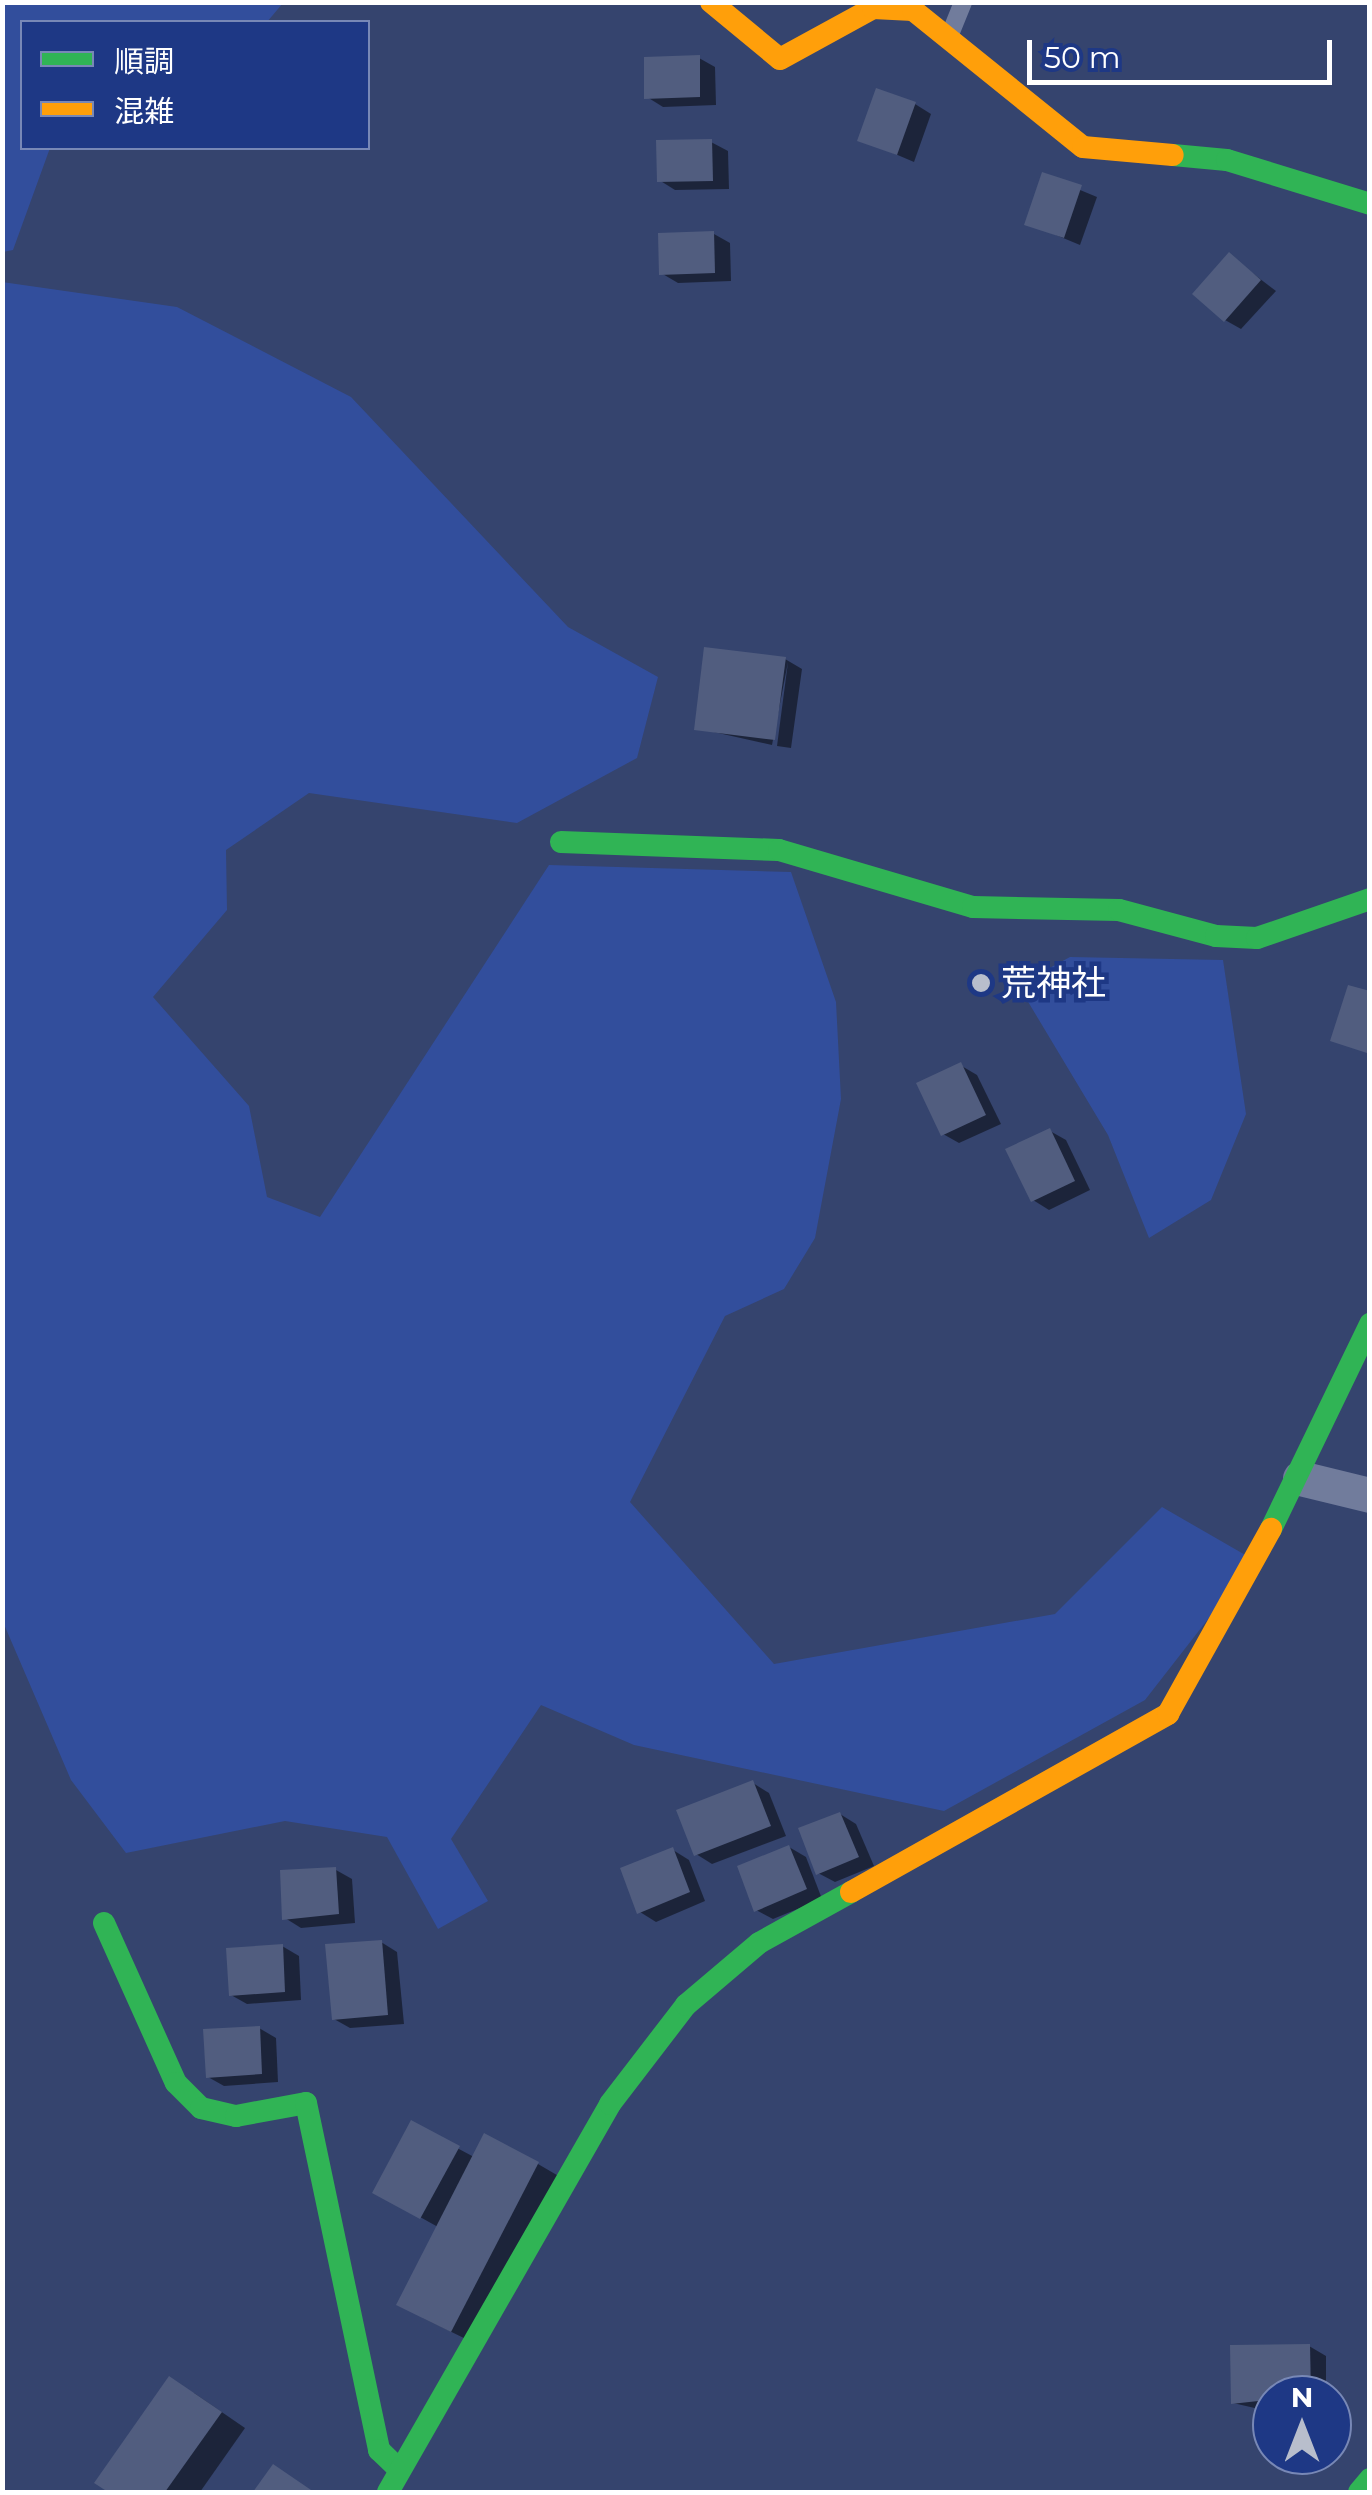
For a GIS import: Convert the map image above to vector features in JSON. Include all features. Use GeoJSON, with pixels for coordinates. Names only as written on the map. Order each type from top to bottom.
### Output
{"type":"FeatureCollection","features":[{"type":"Feature","properties":{"kind":"street"},"geometry":{"type":"LineString","coordinates":[[711,2],[780,58],[872,8],[913,10],[950,33],[1083,147],[1227,160],[1370,204]]}},
{"type":"Feature","properties":{"kind":"street"},"geometry":{"type":"LineString","coordinates":[[560,842],[779,850],[974,907],[1119,910],[1216,936],[1257,938],[1370,899]]}},
{"type":"Feature","properties":{"kind":"street"},"geometry":{"type":"LineString","coordinates":[[388,2492],[643,2050],[759,1943],[1168,1714],[1300,1478],[1370,1324]]}},
{"type":"Feature","properties":{"kind":"street"},"geometry":{"type":"LineString","coordinates":[[1300,1478],[1370,1496]]}},
{"type":"Feature","properties":{"kind":"street"},"geometry":{"type":"LineString","coordinates":[[104,1923],[176,2083],[201,2108],[236,2116],[306,2103],[379,2450],[400,2470]]}},
{"type":"Feature","properties":{"kind":"street"},"geometry":{"type":"LineString","coordinates":[[1360,2492],[1370,2479]]}},
{"type":"Feature","properties":{"kind":"lane"},"geometry":{"type":"LineString","coordinates":[[950,33],[963,2]]}},
{"type":"Feature","properties":{"kind":"shaded area"},"geometry":{"type":"Polygon","coordinates":[[[3,2],[283,2],[269,20],[20,20],[20,150],[49,150],[13,250],[3,252],[3,2]]]}},
{"type":"Feature","properties":{"kind":"shaded area"},"geometry":{"type":"Polygon","coordinates":[[[2,282],[177,307],[351,397],[568,627],[658,677],[637,758],[517,823],[309,793],[226,850],[227,910],[153,997],[249,1106],[267,1197],[320,1217],[549,865],[791,872],[836,1002],[841,1099],[815,1238],[784,1289],[725,1316],[630,1502],[774,1664],[1055,1614],[1162,1507],[1254,1560],[1145,1700],[944,1811],[634,1745],[541,1705],[451,1839],[488,1901],[438,1929],[387,1837],[285,1821],[126,1853],[71,1780],[3,1622],[2,282]]]}},
{"type":"Feature","properties":{"kind":"shaded area"},"geometry":{"type":"Polygon","coordinates":[[[1070,957],[1223,960],[1246,1114],[1211,1200],[1149,1238],[1108,1135],[1018,985],[1070,957]]]}},
{"type":"Feature","properties":{"kind":"building"},"geometry":{"type":"Polygon","coordinates":[[[700,55],[700,97],[644,99],[644,57],[700,55]]]}},
{"type":"Feature","properties":{"kind":"building"},"geometry":{"type":"Polygon","coordinates":[[[876,88],[916,102],[897,155],[857,141],[876,88]]]}},
{"type":"Feature","properties":{"kind":"building"},"geometry":{"type":"Polygon","coordinates":[[[712,139],[713,181],[657,182],[656,140],[712,139]]]}},
{"type":"Feature","properties":{"kind":"building"},"geometry":{"type":"Polygon","coordinates":[[[1042,172],[1082,185],[1064,238],[1024,225],[1042,172]]]}},
{"type":"Feature","properties":{"kind":"building"},"geometry":{"type":"Polygon","coordinates":[[[714,231],[715,273],[659,275],[658,233],[714,231]]]}},
{"type":"Feature","properties":{"kind":"building"},"geometry":{"type":"Polygon","coordinates":[[[1229,252],[1261,280],[1224,322],[1192,294],[1229,252]]]}},
{"type":"Feature","properties":{"kind":"building"},"geometry":{"type":"Polygon","coordinates":[[[704,647],[786,657],[775,740],[694,730],[704,647]]]}},
{"type":"Feature","properties":{"kind":"building"},"geometry":{"type":"Polygon","coordinates":[[[1348,985],[1370,991],[1370,1054],[1330,1041],[1348,985]]]}},
{"type":"Feature","properties":{"kind":"building"},"geometry":{"type":"Polygon","coordinates":[[[961,1062],[986,1115],[941,1136],[916,1083],[961,1062]]]}},
{"type":"Feature","properties":{"kind":"building"},"geometry":{"type":"Polygon","coordinates":[[[1050,1128],[1075,1181],[1031,1202],[1005,1149],[1050,1128]]]}},
{"type":"Feature","properties":{"kind":"building"},"geometry":{"type":"Polygon","coordinates":[[[753,1780],[771,1826],[694,1856],[676,1810],[753,1780]]]}},
{"type":"Feature","properties":{"kind":"building"},"geometry":{"type":"Polygon","coordinates":[[[840,1812],[859,1857],[816,1875],[798,1828],[840,1812]]]}},
{"type":"Feature","properties":{"kind":"building"},"geometry":{"type":"Polygon","coordinates":[[[789,1845],[807,1889],[754,1912],[737,1866],[789,1845]]]}},
{"type":"Feature","properties":{"kind":"building"},"geometry":{"type":"Polygon","coordinates":[[[673,1847],[690,1892],[637,1914],[620,1868],[673,1847]]]}},
{"type":"Feature","properties":{"kind":"building"},"geometry":{"type":"Polygon","coordinates":[[[336,1867],[339,1914],[282,1920],[280,1870],[336,1867]]]}},
{"type":"Feature","properties":{"kind":"building"},"geometry":{"type":"Polygon","coordinates":[[[382,1940],[388,2015],[332,2020],[325,1944],[382,1940]]]}},
{"type":"Feature","properties":{"kind":"building"},"geometry":{"type":"Polygon","coordinates":[[[283,1944],[285,1992],[229,1996],[226,1948],[283,1944]]]}},
{"type":"Feature","properties":{"kind":"building"},"geometry":{"type":"Polygon","coordinates":[[[260,2026],[262,2074],[206,2078],[203,2029],[260,2026]]]}},
{"type":"Feature","properties":{"kind":"building"},"geometry":{"type":"Polygon","coordinates":[[[411,2120],[460,2146],[420,2219],[372,2193],[411,2120]]]}},
{"type":"Feature","properties":{"kind":"building"},"geometry":{"type":"Polygon","coordinates":[[[484,2133],[539,2162],[451,2332],[396,2305],[484,2133]]]}},
{"type":"Feature","properties":{"kind":"building"},"geometry":{"type":"Polygon","coordinates":[[[1310,2344],[1311,2375],[1252,2375],[1252,2402],[1231,2404],[1230,2345],[1310,2344]]]}},
{"type":"Feature","properties":{"kind":"building"},"geometry":{"type":"Polygon","coordinates":[[[169,2376],[222,2412],[165,2492],[108,2492],[94,2483],[169,2376]]]}},
{"type":"Feature","properties":{"kind":"building"},"geometry":{"type":"Polygon","coordinates":[[[273,2464],[314,2492],[253,2492],[273,2464]]]}},
{"type":"Feature","properties":{"kind":"traffic: fast"},"geometry":{"type":"LineString","coordinates":[[1173,155],[1227,160],[1370,204]]}},
{"type":"Feature","properties":{"kind":"traffic: fast"},"geometry":{"type":"LineString","coordinates":[[561,842],[779,850],[973,907],[1119,910],[1216,936],[1257,938],[1370,899]]}},
{"type":"Feature","properties":{"kind":"traffic: fast"},"geometry":{"type":"LineString","coordinates":[[1271,1529],[1370,1324]]}},
{"type":"Feature","properties":{"kind":"traffic: fast"},"geometry":{"type":"LineString","coordinates":[[388,2492],[610,2104],[686,2005],[759,1943],[851,1892]]}},
{"type":"Feature","properties":{"kind":"traffic: fast"},"geometry":{"type":"LineString","coordinates":[[104,1923],[176,2083],[201,2108],[236,2116],[306,2103],[379,2450],[400,2470]]}},
{"type":"Feature","properties":{"kind":"traffic: fast"},"geometry":{"type":"LineString","coordinates":[[1359,2492],[1370,2479]]}},
{"type":"Feature","properties":{"kind":"traffic: slow"},"geometry":{"type":"LineString","coordinates":[[711,2],[780,59],[873,8],[913,10],[1083,147],[1173,155]]}},
{"type":"Feature","properties":{"kind":"traffic: slow"},"geometry":{"type":"LineString","coordinates":[[851,1892],[1168,1714],[1271,1529]]}},
{"type":"Feature","properties":{"kind":"place","name":"荒神社"},"geometry":{"type":"Point","coordinates":[981,983]}}]}
